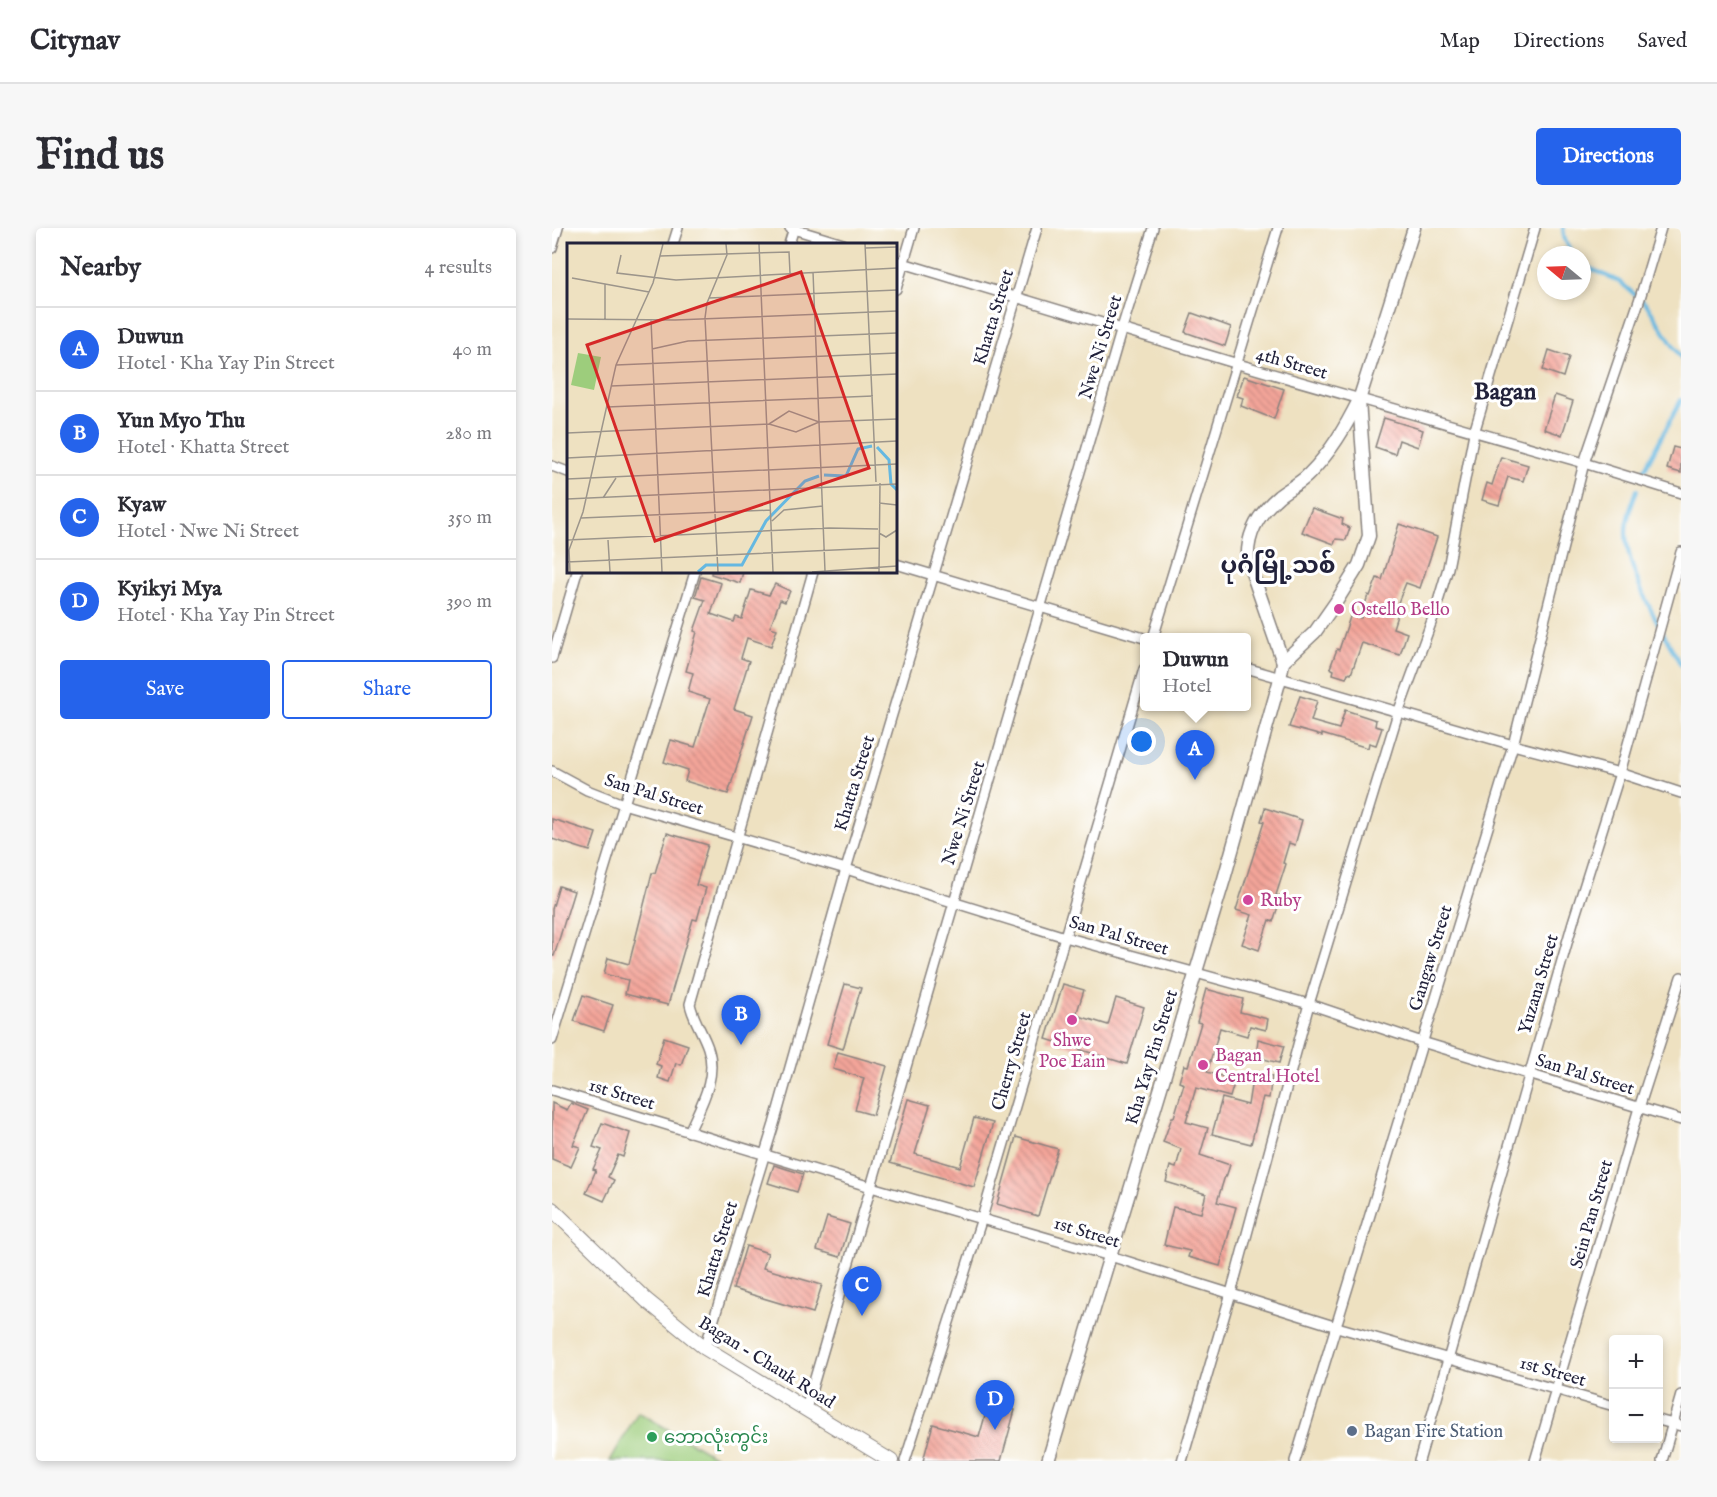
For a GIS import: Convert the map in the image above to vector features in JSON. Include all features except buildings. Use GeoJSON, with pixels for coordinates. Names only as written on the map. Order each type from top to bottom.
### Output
{"type":"FeatureCollection","features":[{"type":"Feature","properties":{"kind":"main road","name":"Bagan - Chauk Road"},"geometry":{"type":"LineString","coordinates":[[552,1209],[646,1300],[705,1348],[891,1461]]}},
{"type":"Feature","properties":{"kind":"street"},"geometry":{"type":"LineString","coordinates":[[552,248],[558,228]]}},
{"type":"Feature","properties":{"kind":"street"},"geometry":{"type":"LineString","coordinates":[[673,243],[678,228]]}},
{"type":"Feature","properties":{"kind":"street"},"geometry":{"type":"LineString","coordinates":[[789,243],[792,228],[840,243]]}},
{"type":"Feature","properties":{"kind":"street"},"geometry":{"type":"LineString","coordinates":[[897,280],[899,262],[914,228]]}},
{"type":"Feature","properties":{"kind":"street","name":"Khatta Street"},"geometry":{"type":"LineString","coordinates":[[705,1348],[774,1124],[846,869],[1037,228]]}},
{"type":"Feature","properties":{"kind":"street","name":"Nwe Ni Street"},"geometry":{"type":"LineString","coordinates":[[806,1408],[1153,228]]}},
{"type":"Feature","properties":{"kind":"street"},"geometry":{"type":"LineString","coordinates":[[1155,633],[1278,228]]}},
{"type":"Feature","properties":{"kind":"street","name":"Kha Yay Pin Street"},"geometry":{"type":"LineString","coordinates":[[1048,1461],[1195,973],[1280,679],[1283,662],[1248,561],[1247,546],[1256,523],[1264,511],[1279,496],[1307,476],[1334,446],[1359,400],[1414,228]]}},
{"type":"Feature","properties":{"kind":"street"},"geometry":{"type":"LineString","coordinates":[[1182,1461],[1231,1293],[1309,1004],[1398,712],[1434,615],[1448,568],[1474,432],[1535,228]]}},
{"type":"Feature","properties":{"kind":"street","name":"Gangaw Street"},"geometry":{"type":"LineString","coordinates":[[1296,1460],[1513,745],[1584,463],[1640,298],[1661,228]]}},
{"type":"Feature","properties":{"kind":"street","name":"4th Street"},"geometry":{"type":"LineString","coordinates":[[899,262],[1359,400],[1584,463],[1681,494]]}},
{"type":"Feature","properties":{"kind":"street","name":"Kha Yay Pin Street"},"geometry":{"type":"LineString","coordinates":[[1283,662],[1315,632],[1336,602],[1359,565],[1369,536],[1359,400]]}},
{"type":"Feature","properties":{"kind":"street"},"geometry":{"type":"LineString","coordinates":[[552,466],[567,472]]}},
{"type":"Feature","properties":{"kind":"street","name":"Yuzana Street"},"geometry":{"type":"LineString","coordinates":[[1419,1461],[1573,922],[1620,773],[1681,552]]}},
{"type":"Feature","properties":{"kind":"street"},"geometry":{"type":"LineString","coordinates":[[897,564],[1140,637]]}},
{"type":"Feature","properties":{"kind":"street"},"geometry":{"type":"LineString","coordinates":[[552,658],[577,573]]}},
{"type":"Feature","properties":{"kind":"street"},"geometry":{"type":"LineString","coordinates":[[552,1040],[695,573]]}},
{"type":"Feature","properties":{"kind":"street"},"geometry":{"type":"LineString","coordinates":[[689,1132],[705,1098],[712,1063],[708,1047],[690,1004],[813,573]]}},
{"type":"Feature","properties":{"kind":"street"},"geometry":{"type":"LineString","coordinates":[[1251,670],[1513,745],[1620,773],[1681,793]]}},
{"type":"Feature","properties":{"kind":"street","name":"Cherry Street"},"geometry":{"type":"LineString","coordinates":[[905,1461],[982,1218],[1140,683]]}},
{"type":"Feature","properties":{"kind":"street","name":"San Pal Street"},"geometry":{"type":"LineString","coordinates":[[552,771],[587,790],[623,804],[846,869],[1065,937],[1309,1004],[1422,1042],[1681,1120]]}},
{"type":"Feature","properties":{"kind":"street","name":"Sein Pan Street"},"geometry":{"type":"LineString","coordinates":[[1534,1461],[1681,977]]}},
{"type":"Feature","properties":{"kind":"street","name":"1st Street"},"geometry":{"type":"LineString","coordinates":[[552,1090],[871,1187],[1110,1256],[1337,1327],[1609,1405]]}},
{"type":"Feature","properties":{"kind":"street"},"geometry":{"type":"LineString","coordinates":[[1662,1461],[1677,1425],[1681,1395]]}},
{"type":"Feature","properties":{"kind":"green space","name":"ဘောလုံးကွင်း"},"geometry":{"type":"Polygon","coordinates":[[[638,1412],[723,1461],[610,1461],[638,1412]]]}},
{"type":"Feature","properties":{"kind":"waterway"},"geometry":{"type":"LineString","coordinates":[[1563,228],[1568,246]]}},
{"type":"Feature","properties":{"kind":"waterway"},"geometry":{"type":"LineString","coordinates":[[1591,269],[1620,282],[1647,305],[1681,358]]}},
{"type":"Feature","properties":{"kind":"waterway"},"geometry":{"type":"LineString","coordinates":[[1643,472],[1681,400]]}},
{"type":"Feature","properties":{"kind":"waterway"},"geometry":{"type":"LineString","coordinates":[[1637,490],[1626,526],[1632,564],[1646,600],[1681,665]]}},
{"type":"Feature","properties":{"kind":"place","name":"Ostello Bello"},"geometry":{"type":"Point","coordinates":[1339,609]}},
{"type":"Feature","properties":{"kind":"place","name":"Duwun"},"geometry":{"type":"Point","coordinates":[1195,780]}},
{"type":"Feature","properties":{"kind":"place","name":"Ruby"},"geometry":{"type":"Point","coordinates":[1248,900]}},
{"type":"Feature","properties":{"kind":"place","name":"Shwe Poe Eain"},"geometry":{"type":"Point","coordinates":[1072,1020]}},
{"type":"Feature","properties":{"kind":"place","name":"Yun Myo Thu"},"geometry":{"type":"Point","coordinates":[741,1045]}},
{"type":"Feature","properties":{"kind":"place","name":"Bagan Central Hotel"},"geometry":{"type":"Point","coordinates":[1203,1065]}},
{"type":"Feature","properties":{"kind":"place","name":"Kyaw"},"geometry":{"type":"Point","coordinates":[862,1316]}},
{"type":"Feature","properties":{"kind":"place","name":"Kyikyi Mya"},"geometry":{"type":"Point","coordinates":[995,1430]}},
{"type":"Feature","properties":{"kind":"place","name":"Bagan Fire Station"},"geometry":{"type":"Point","coordinates":[1352,1431]}},
{"type":"Feature","properties":{"kind":"place","name":"ဘောလုံးကွင်း"},"geometry":{"type":"Point","coordinates":[652,1437]}},
{"type":"Feature","properties":{"kind":"district","name":"Bagan"},"geometry":{"type":"Point","coordinates":[1505,391]}},
{"type":"Feature","properties":{"kind":"district","name":"ပုဂံမြို့သစ်"},"geometry":{"type":"Point","coordinates":[1278,565]}}]}
